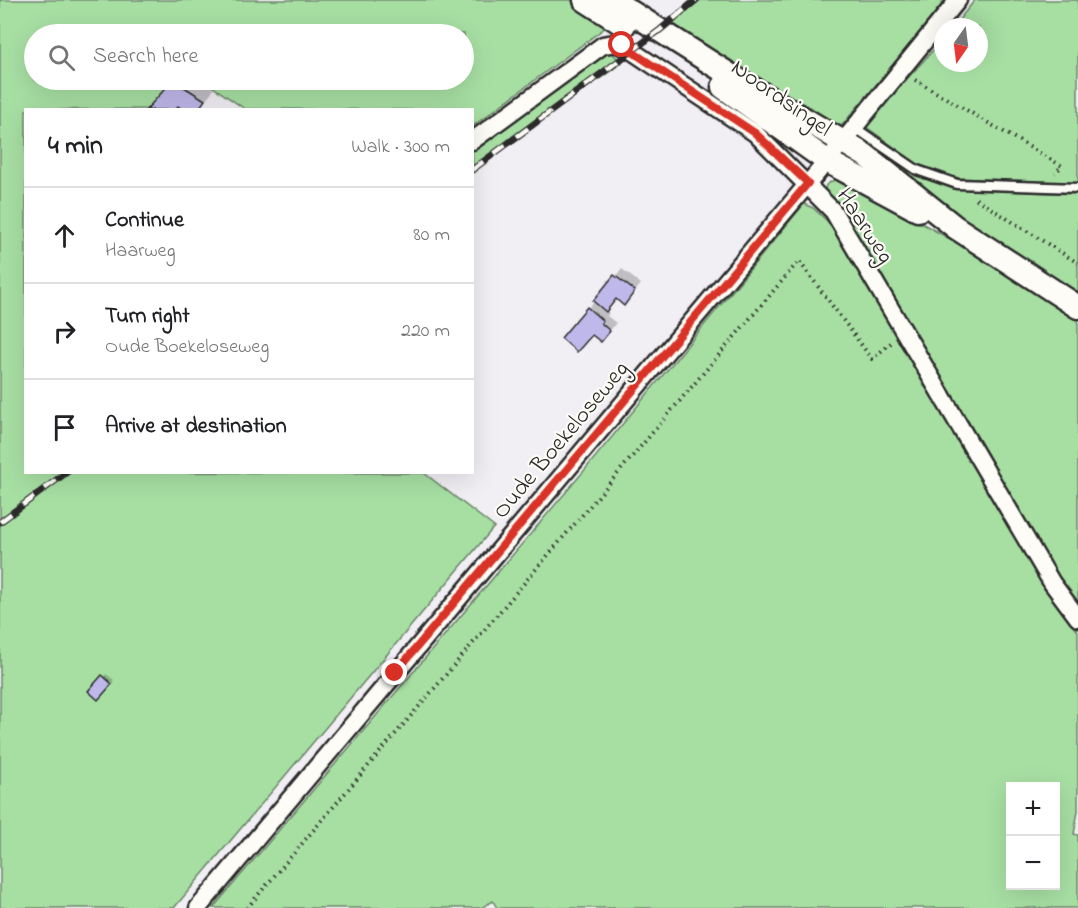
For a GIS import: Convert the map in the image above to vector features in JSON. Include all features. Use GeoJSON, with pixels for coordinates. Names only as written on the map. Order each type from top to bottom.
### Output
{"type":"FeatureCollection","features":[{"type":"Feature","properties":{"kind":"main road","name":"Noordsingel"},"geometry":{"type":"LineString","coordinates":[[585,0],[742,99],[827,161],[955,227],[1078,307]]}},
{"type":"Feature","properties":{"kind":"main road","name":"Noordsingel"},"geometry":{"type":"LineString","coordinates":[[612,0],[730,75],[848,134],[866,155],[955,227]]}},
{"type":"Feature","properties":{"kind":"street","name":"Oude Boekeloseweg"},"geometry":{"type":"LineString","coordinates":[[198,908],[827,161],[958,0]]}},
{"type":"Feature","properties":{"kind":"street","name":"Haarweg"},"geometry":{"type":"LineString","coordinates":[[474,140],[603,45],[610,43],[632,51],[755,133],[808,183],[833,211],[1052,583],[1078,618]]}},
{"type":"Feature","properties":{"kind":"lane"},"geometry":{"type":"LineString","coordinates":[[848,134],[935,178],[966,185],[1078,188]]}},
{"type":"Feature","properties":{"kind":"path"},"geometry":{"type":"LineString","coordinates":[[898,71],[1062,166],[1039,188]]}},
{"type":"Feature","properties":{"kind":"path"},"geometry":{"type":"LineString","coordinates":[[975,198],[1078,263]]}},
{"type":"Feature","properties":{"kind":"path"},"geometry":{"type":"LineString","coordinates":[[247,908],[799,261],[872,359],[903,331]]}},
{"type":"Feature","properties":{"kind":"green space"},"geometry":{"type":"Polygon","coordinates":[[[0,0],[573,0],[607,23],[606,27],[474,125],[474,108],[244,108],[217,90],[474,90],[474,24],[24,24],[24,90],[173,90],[158,108],[24,108],[24,474],[425,474],[494,527],[174,908],[0,908],[0,0]]]}},
{"type":"Feature","properties":{"kind":"green space"},"geometry":{"type":"Polygon","coordinates":[[[701,0],[947,0],[838,130],[667,26],[701,0]]]}},
{"type":"Feature","properties":{"kind":"green space"},"geometry":{"type":"Polygon","coordinates":[[[975,0],[1078,0],[1078,183],[958,178],[919,165],[865,126],[934,49],[934,72],[988,72],[988,18],[960,18],[975,0]]]}},
{"type":"Feature","properties":{"kind":"green space"},"geometry":{"type":"Polygon","coordinates":[[[605,46],[622,63],[474,168],[474,142],[605,46]]]}},
{"type":"Feature","properties":{"kind":"green space"},"geometry":{"type":"Polygon","coordinates":[[[859,138],[916,175],[955,189],[1078,194],[1078,295],[988,238],[851,140],[859,138]]]}},
{"type":"Feature","properties":{"kind":"green space"},"geometry":{"type":"Polygon","coordinates":[[[834,180],[844,180],[977,254],[1078,320],[1078,604],[1061,583],[956,400],[824,193],[826,185],[834,180]]]}},
{"type":"Feature","properties":{"kind":"green space"},"geometry":{"type":"Polygon","coordinates":[[[804,204],[813,208],[838,231],[1071,624],[1078,631],[1078,811],[1074,834],[1078,835],[1078,908],[497,908],[493,901],[481,908],[213,908],[583,472],[804,204]]]}},
{"type":"Feature","properties":{"kind":"building"},"geometry":{"type":"Polygon","coordinates":[[[164,90],[189,90],[205,100],[199,108],[178,106],[176,108],[148,108],[164,90]]]}},
{"type":"Feature","properties":{"kind":"building"},"geometry":{"type":"Polygon","coordinates":[[[614,275],[635,291],[624,306],[616,299],[606,312],[593,301],[614,275]]]}},
{"type":"Feature","properties":{"kind":"building"},"geometry":{"type":"Polygon","coordinates":[[[587,307],[603,321],[601,323],[610,331],[601,342],[592,335],[577,352],[561,338],[587,307]]]}},
{"type":"Feature","properties":{"kind":"building"},"geometry":{"type":"Polygon","coordinates":[[[102,675],[112,684],[98,700],[88,691],[102,675]]]}},
{"type":"Feature","properties":{"kind":"railway"},"geometry":{"type":"LineString","coordinates":[[474,169],[660,30],[696,0]]}},
{"type":"Feature","properties":{"kind":"railway"},"geometry":{"type":"LineString","coordinates":[[0,522],[64,474]]}},
{"type":"Feature","properties":{"kind":"route"},"geometry":{"type":"LineString","coordinates":[[395,673],[808,183],[755,133],[622,45]]}}]}
